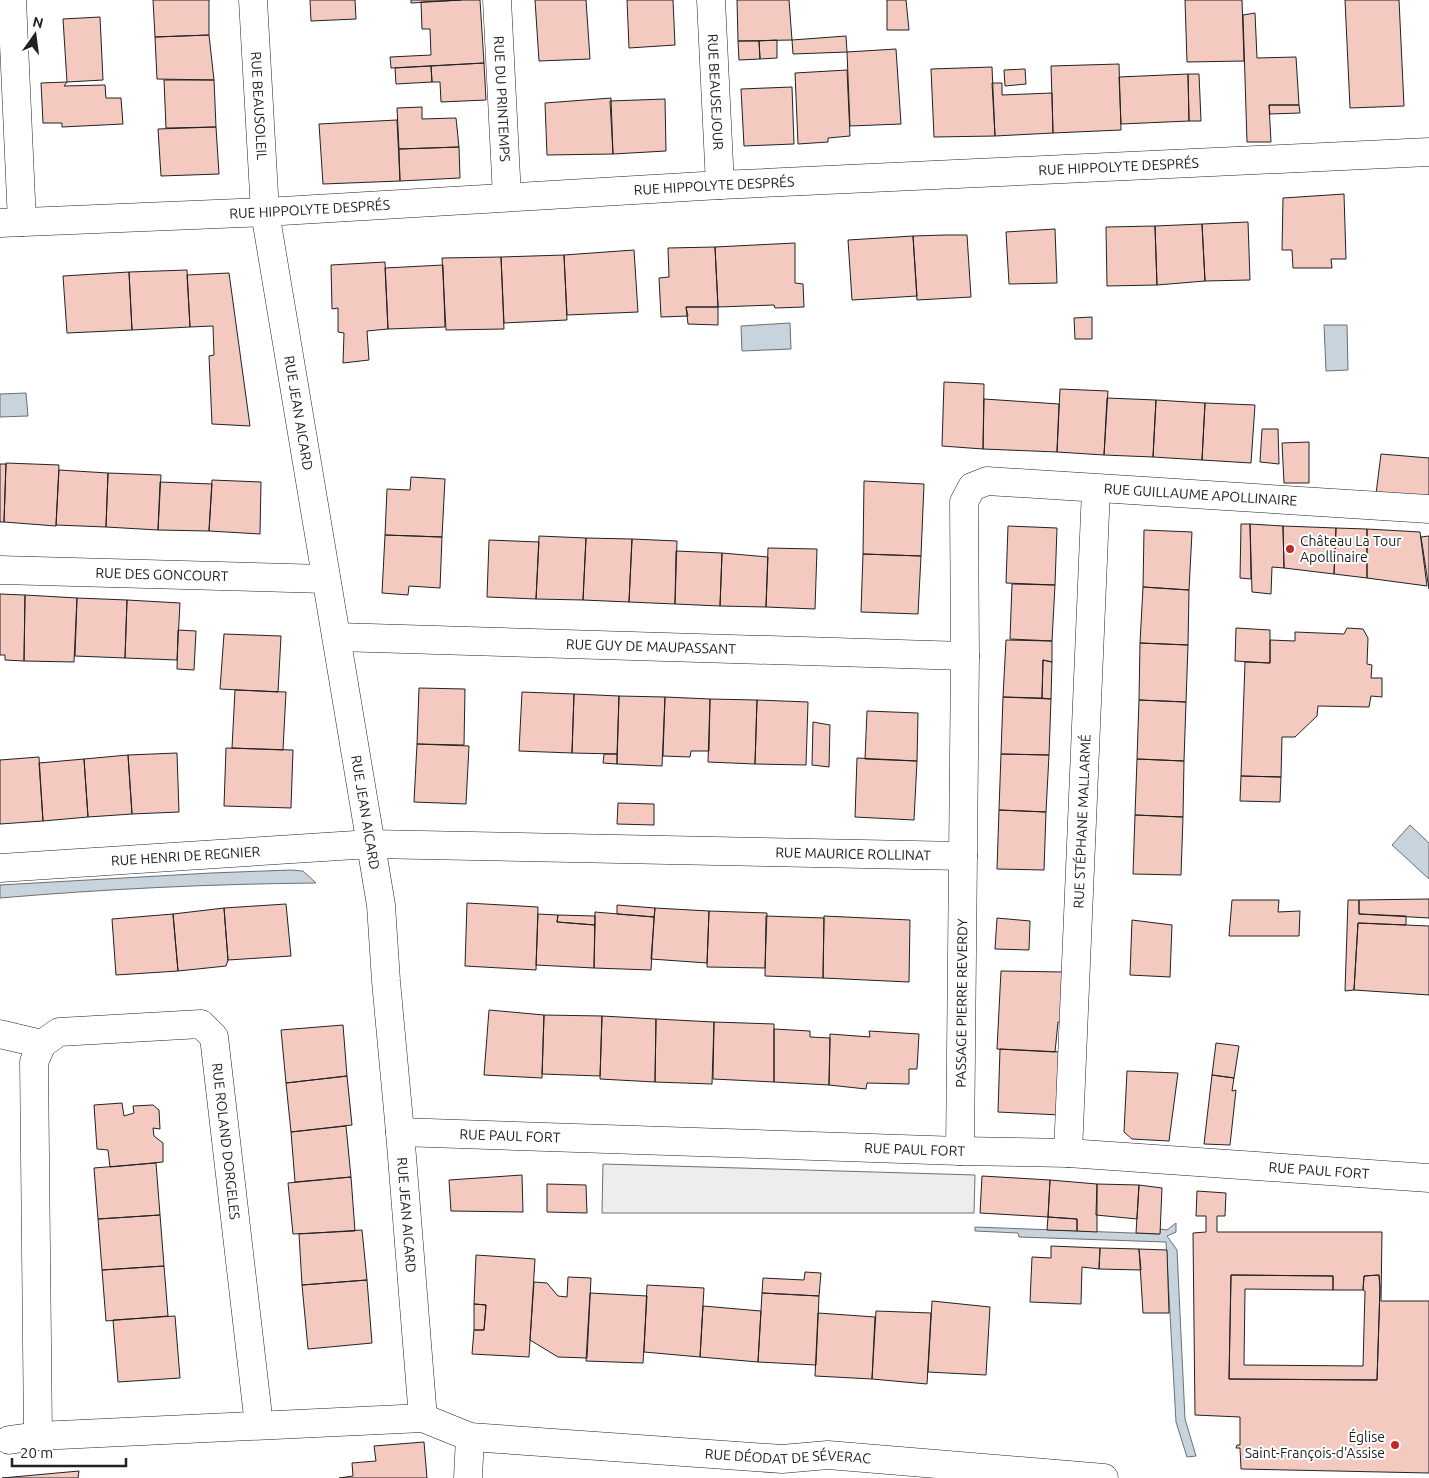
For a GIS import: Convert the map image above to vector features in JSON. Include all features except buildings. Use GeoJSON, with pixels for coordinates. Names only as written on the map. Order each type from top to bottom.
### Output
{"type":"FeatureCollection","features":[{"type":"Feature","properties":{"kind":"street"},"geometry":{"type":"LineString","coordinates":[[11,223],[12,0]]}},
{"type":"Feature","properties":{"kind":"street","name":"RUE BEAUSOLEIL"},"geometry":{"type":"LineString","coordinates":[[253,0],[265,212]]}},
{"type":"Feature","properties":{"kind":"street","name":"RUE DU PRINTEMPS"},"geometry":{"type":"LineString","coordinates":[[497,0],[507,197]]}},
{"type":"Feature","properties":{"kind":"street","name":"RUE BEAUSEJOUR"},"geometry":{"type":"LineString","coordinates":[[710,0],[720,185]]}},
{"type":"Feature","properties":{"kind":"street","name":"RUE HIPPOLYTE DESPRÉS"},"geometry":{"type":"LineString","coordinates":[[11,223],[265,212],[720,185],[1429,152]]}},
{"type":"Feature","properties":{"kind":"street","name":"RUE JEAN AICARD"},"geometry":{"type":"LineString","coordinates":[[265,212],[381,905],[424,1418]]}},
{"type":"Feature","properties":{"kind":"street","name":"RUE GUILLAUME APOLLINAIRE"},"geometry":{"type":"LineString","coordinates":[[966,656],[964,502],[972,487],[987,481],[1429,510]]}},
{"type":"Feature","properties":{"kind":"street","name":"RUE STÉPHANE MALLARMÉ"},"geometry":{"type":"LineString","coordinates":[[1068,1153],[1096,489]]}},
{"type":"Feature","properties":{"kind":"street","name":"RUE DES GONCOURT"},"geometry":{"type":"LineString","coordinates":[[0,570],[326,579]]}},
{"type":"Feature","properties":{"kind":"street","name":"RUE GUY DE MAUPASSANT"},"geometry":{"type":"LineString","coordinates":[[337,637],[966,656]]}},
{"type":"Feature","properties":{"kind":"street"},"geometry":{"type":"LineString","coordinates":[[963,856],[966,656]]}},
{"type":"Feature","properties":{"kind":"street","name":"RUE MAURICE ROLLINAT"},"geometry":{"type":"LineString","coordinates":[[371,844],[963,856]]}},
{"type":"Feature","properties":{"kind":"street","name":"RUE HENRI DE REGNIER"},"geometry":{"type":"LineString","coordinates":[[0,868],[371,844]]}},
{"type":"Feature","properties":{"kind":"street","name":"PASSAGE PIERRE REVERDY"},"geometry":{"type":"LineString","coordinates":[[960,1151],[963,856]]}},
{"type":"Feature","properties":{"kind":"street","name":"RUE ROLAND DORGELES"},"geometry":{"type":"LineString","coordinates":[[42,1044],[59,1032],[201,1024],[214,1037],[258,1425]]}},
{"type":"Feature","properties":{"kind":"street"},"geometry":{"type":"LineString","coordinates":[[0,1034],[42,1044],[34,1062],[38,1436]]}},
{"type":"Feature","properties":{"kind":"street","name":"RUE PAUL FORT"},"geometry":{"type":"LineString","coordinates":[[400,1132],[1068,1153],[1429,1178]]}},
{"type":"Feature","properties":{"kind":"street"},"geometry":{"type":"LineString","coordinates":[[9,1440],[38,1436],[424,1418],[470,1437],[468,1478]]}},
{"type":"Feature","properties":{"kind":"street","name":"RUE DÉODAT DE SÉVERAC"},"geometry":{"type":"LineString","coordinates":[[470,1437],[782,1459],[828,1455],[1104,1478]]}},
{"type":"Feature","properties":{"kind":"shaded area"},"geometry":{"type":"Polygon","coordinates":[[[790,323],[791,349],[742,351],[741,326],[790,323]]]}},
{"type":"Feature","properties":{"kind":"shaded area"},"geometry":{"type":"Polygon","coordinates":[[[1324,325],[1347,325],[1348,370],[1326,371],[1324,325]]]}},
{"type":"Feature","properties":{"kind":"shaded area"},"geometry":{"type":"Polygon","coordinates":[[[26,393],[28,416],[0,417],[0,394],[26,393]]]}},
{"type":"Feature","properties":{"kind":"shaded area"},"geometry":{"type":"Polygon","coordinates":[[[1410,825],[1429,843],[1429,879],[1392,845],[1410,825]]]}},
{"type":"Feature","properties":{"kind":"shaded area"},"geometry":{"type":"Polygon","coordinates":[[[291,870],[303,871],[316,883],[237,884],[0,898],[0,885],[291,870]]]}},
{"type":"Feature","properties":{"kind":"shaded area"},"geometry":{"type":"Polygon","coordinates":[[[603,1164],[975,1175],[974,1213],[602,1213],[603,1164]]]}},
{"type":"Feature","properties":{"kind":"shaded area"},"geometry":{"type":"Polygon","coordinates":[[[1176,1223],[1176,1232],[1167,1236],[1177,1250],[1185,1419],[1196,1456],[1187,1457],[1176,1422],[1166,1242],[1019,1237],[1018,1233],[975,1231],[975,1227],[1159,1234],[1161,1229],[1167,1230],[1176,1223]]]}},
{"type":"Feature","properties":{"kind":"place","name":"Château La Tour Apollinaire"},"geometry":{"type":"Point","coordinates":[1290,549]}},
{"type":"Feature","properties":{"kind":"place","name":"Église Saint-François-d'Assise"},"geometry":{"type":"Point","coordinates":[1395,1445]}}]}
